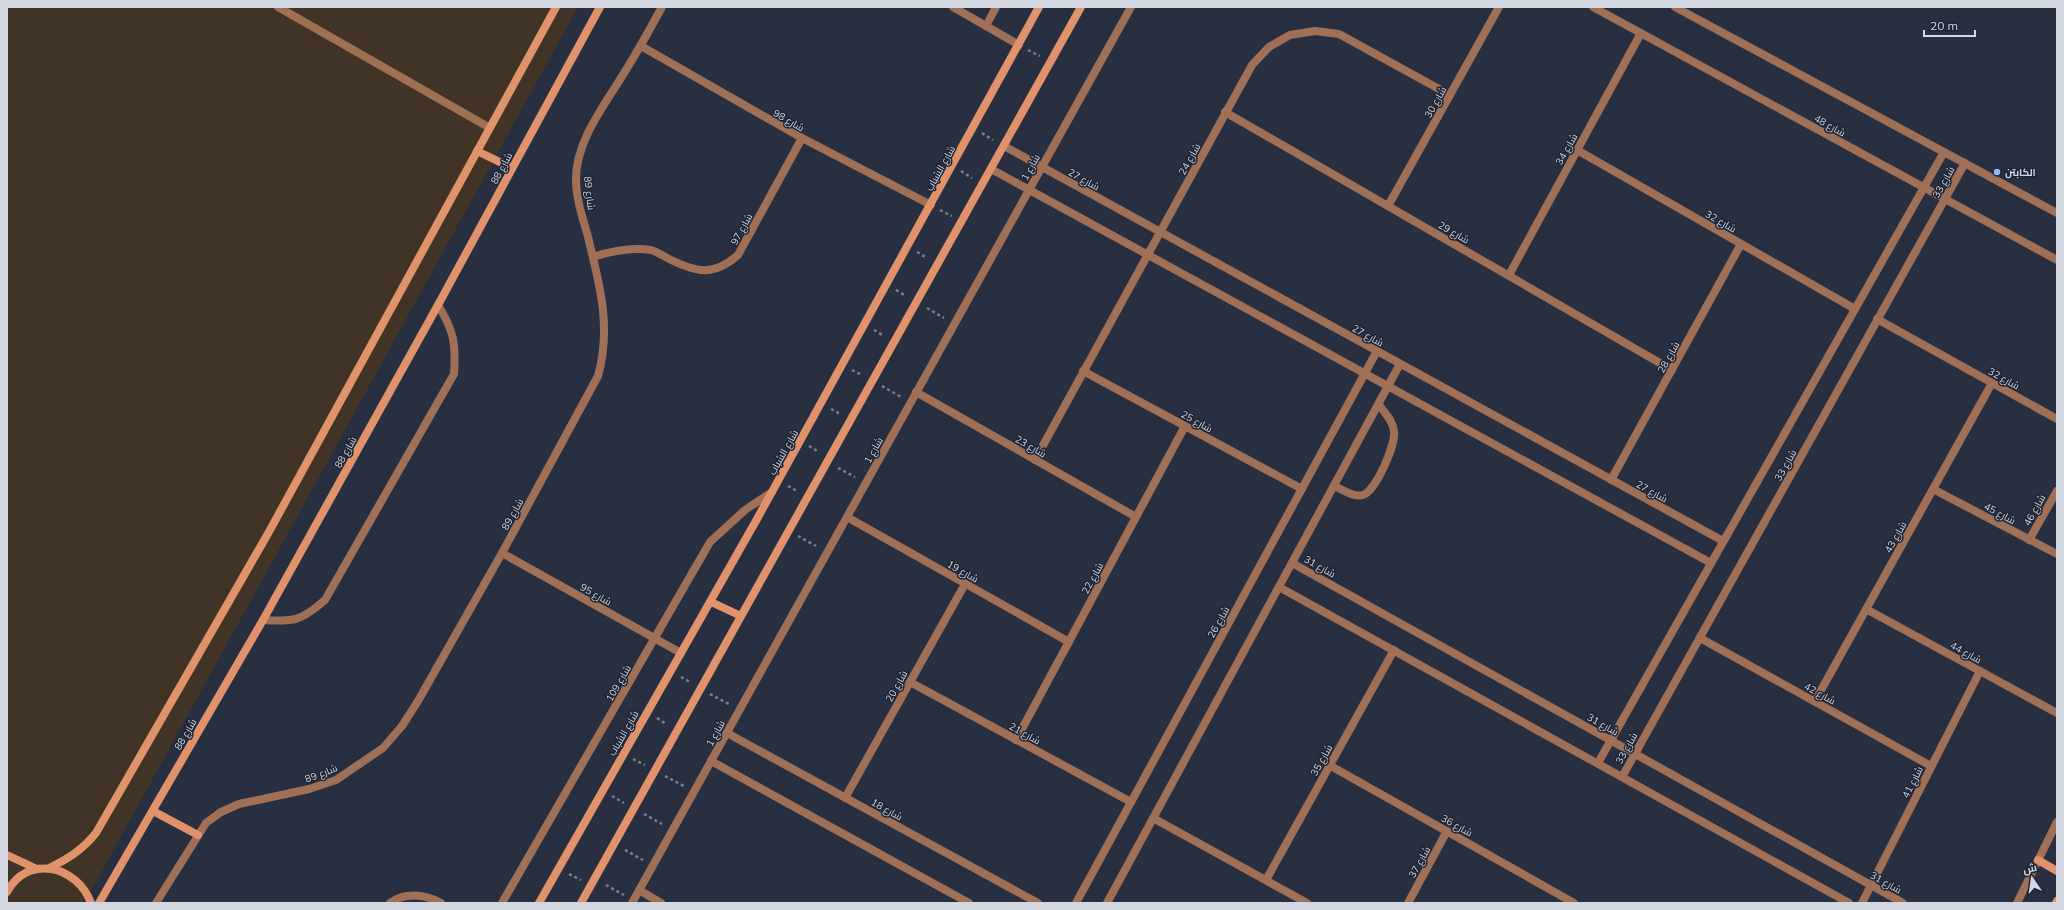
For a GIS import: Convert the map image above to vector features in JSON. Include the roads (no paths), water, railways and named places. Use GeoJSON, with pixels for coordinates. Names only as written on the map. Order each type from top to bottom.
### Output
{"type":"FeatureCollection","features":[{"type":"Feature","properties":{"kind":"street"},"geometry":{"type":"LineString","coordinates":[[278,7],[490,128]]}},
{"type":"Feature","properties":{"kind":"street"},"geometry":{"type":"LineString","coordinates":[[7,892],[16,880],[37,870],[48,868],[71,857],[84,848],[96,833],[270,530],[556,7]]}},
{"type":"Feature","properties":{"kind":"street","name":"شارع 88"},"geometry":{"type":"LineString","coordinates":[[99,903],[263,620],[438,305],[600,7]]}},
{"type":"Feature","properties":{"kind":"street","name":"شارع 89"},"geometry":{"type":"LineString","coordinates":[[156,903],[206,823],[221,812],[239,804],[287,795],[336,780],[384,748],[402,726],[418,701],[502,553],[598,376],[604,355],[605,332],[603,301],[579,203],[576,179],[579,155],[587,136],[662,7]]}},
{"type":"Feature","properties":{"kind":"street"},"geometry":{"type":"LineString","coordinates":[[953,7],[1019,44]]}},
{"type":"Feature","properties":{"kind":"street"},"geometry":{"type":"LineString","coordinates":[[986,26],[996,7]]}},
{"type":"Feature","properties":{"kind":"street","name":"شارع الشباب"},"geometry":{"type":"LineString","coordinates":[[538,903],[646,712],[711,602],[822,404],[1040,7]]}},
{"type":"Feature","properties":{"kind":"street"},"geometry":{"type":"LineString","coordinates":[[581,903],[1081,7]]}},
{"type":"Feature","properties":{"kind":"street","name":"شارع 1"},"geometry":{"type":"LineString","coordinates":[[633,902],[1131,7]]}},
{"type":"Feature","properties":{"kind":"street","name":"شارع 30"},"geometry":{"type":"LineString","coordinates":[[1388,206],[1499,7]]}},
{"type":"Feature","properties":{"kind":"street","name":"شارع 48"},"geometry":{"type":"LineString","coordinates":[[1593,7],[2057,260]]}},
{"type":"Feature","properties":{"kind":"street"},"geometry":{"type":"LineString","coordinates":[[1675,7],[2057,213]]}},
{"type":"Feature","properties":{"kind":"street","name":"شارع 24"},"geometry":{"type":"LineString","coordinates":[[1035,460],[1225,112],[1252,65],[1269,47],[1290,35],[1315,31],[1339,34],[1450,95]]}},
{"type":"Feature","properties":{"kind":"street","name":"شارع 34"},"geometry":{"type":"LineString","coordinates":[[1509,276],[1641,33]]}},
{"type":"Feature","properties":{"kind":"street","name":"شارع 98"},"geometry":{"type":"LineString","coordinates":[[640,46],[802,138],[931,205]]}},
{"type":"Feature","properties":{"kind":"street","name":"شارع 29"},"geometry":{"type":"LineString","coordinates":[[1225,112],[1672,370]]}},
{"type":"Feature","properties":{"kind":"street","name":"شارع 97"},"geometry":{"type":"LineString","coordinates":[[593,257],[612,251],[633,249],[653,251],[696,271],[712,270],[726,265],[738,255],[802,138]]}},
{"type":"Feature","properties":{"kind":"street","name":"شارع 27"},"geometry":{"type":"LineString","coordinates":[[1004,146],[1723,541]]}},
{"type":"Feature","properties":{"kind":"street","name":"شارع 32"},"geometry":{"type":"LineString","coordinates":[[1577,150],[1855,309]]}},
{"type":"Feature","properties":{"kind":"street"},"geometry":{"type":"LineString","coordinates":[[477,151],[512,168]]}},
{"type":"Feature","properties":{"kind":"street","name":"شارع 33"},"geometry":{"type":"LineString","coordinates":[[1598,763],[1944,152]]}},
{"type":"Feature","properties":{"kind":"street","name":"شارع 33"},"geometry":{"type":"LineString","coordinates":[[1622,777],[1965,163]]}},
{"type":"Feature","properties":{"kind":"street"},"geometry":{"type":"LineString","coordinates":[[991,169],[1711,563]]}},
{"type":"Feature","properties":{"kind":"street","name":"شارع 28"},"geometry":{"type":"LineString","coordinates":[[1611,480],[1741,244]]}},
{"type":"Feature","properties":{"kind":"street"},"geometry":{"type":"LineString","coordinates":[[263,620],[286,622],[308,615],[325,600],[454,374],[456,349],[450,326],[438,305]]}},
{"type":"Feature","properties":{"kind":"street","name":"شارع 32"},"geometry":{"type":"LineString","coordinates":[[1877,320],[2057,419]]}},
{"type":"Feature","properties":{"kind":"street","name":"شارع 26"},"geometry":{"type":"LineString","coordinates":[[1076,903],[1377,351]]}},
{"type":"Feature","properties":{"kind":"street"},"geometry":{"type":"LineString","coordinates":[[1107,903],[1400,364]]}},
{"type":"Feature","properties":{"kind":"street","name":"شارع 25"},"geometry":{"type":"LineString","coordinates":[[1084,371],[1302,489]]}},
{"type":"Feature","properties":{"kind":"street","name":"شارع 43"},"geometry":{"type":"LineString","coordinates":[[1815,701],[1992,383]]}},
{"type":"Feature","properties":{"kind":"street","name":"شارع 23"},"geometry":{"type":"LineString","coordinates":[[916,392],[1136,517]]}},
{"type":"Feature","properties":{"kind":"street"},"geometry":{"type":"LineString","coordinates":[[1334,486],[1357,496],[1363,496],[1372,489],[1394,441],[1394,430],[1390,420],[1378,405]]}},
{"type":"Feature","properties":{"kind":"street","name":"شارع 22"},"geometry":{"type":"LineString","coordinates":[[1016,740],[1185,426]]}},
{"type":"Feature","properties":{"kind":"street","name":"شارع 45"},"geometry":{"type":"LineString","coordinates":[[1933,489],[2057,554]]}},
{"type":"Feature","properties":{"kind":"street","name":"شارع 46"},"geometry":{"type":"LineString","coordinates":[[2029,540],[2057,491]]}},
{"type":"Feature","properties":{"kind":"street","name":"شارع 109"},"geometry":{"type":"LineString","coordinates":[[502,903],[710,542],[745,510],[772,492]]}},
{"type":"Feature","properties":{"kind":"street","name":"شارع 19"},"geometry":{"type":"LineString","coordinates":[[847,517],[1069,642]]}},
{"type":"Feature","properties":{"kind":"street","name":"شارع 95"},"geometry":{"type":"LineString","coordinates":[[502,553],[680,653]]}},
{"type":"Feature","properties":{"kind":"street","name":"شارع 31"},"geometry":{"type":"LineString","coordinates":[[1292,563],[1903,903]]}},
{"type":"Feature","properties":{"kind":"street","name":"شارع 20"},"geometry":{"type":"LineString","coordinates":[[845,798],[965,584]]}},
{"type":"Feature","properties":{"kind":"street"},"geometry":{"type":"LineString","coordinates":[[1279,587],[1849,903]]}},
{"type":"Feature","properties":{"kind":"street"},"geometry":{"type":"LineString","coordinates":[[711,602],[741,616]]}},
{"type":"Feature","properties":{"kind":"street","name":"شارع 44"},"geometry":{"type":"LineString","coordinates":[[1866,609],[2057,713]]}},
{"type":"Feature","properties":{"kind":"street","name":"شارع 42"},"geometry":{"type":"LineString","coordinates":[[1700,638],[1932,766]]}},
{"type":"Feature","properties":{"kind":"street","name":"شارع 35"},"geometry":{"type":"LineString","coordinates":[[1266,880],[1394,650]]}},
{"type":"Feature","properties":{"kind":"street","name":"شارع 41"},"geometry":{"type":"LineString","coordinates":[[1862,903],[1980,671]]}},
{"type":"Feature","properties":{"kind":"street","name":"شارع 21"},"geometry":{"type":"LineString","coordinates":[[910,682],[1131,802]]}},
{"type":"Feature","properties":{"kind":"street","name":"شارع 18"},"geometry":{"type":"LineString","coordinates":[[726,733],[1038,903]]}},
{"type":"Feature","properties":{"kind":"street"},"geometry":{"type":"LineString","coordinates":[[711,761],[969,903]]}},
{"type":"Feature","properties":{"kind":"street","name":"شارع 36"},"geometry":{"type":"LineString","coordinates":[[1330,765],[1447,831],[1562,900],[1574,903]]}},
{"type":"Feature","properties":{"kind":"street"},"geometry":{"type":"LineString","coordinates":[[153,811],[198,835]]}},
{"type":"Feature","properties":{"kind":"street"},"geometry":{"type":"LineString","coordinates":[[1153,818],[1307,903]]}},
{"type":"Feature","properties":{"kind":"street"},"geometry":{"type":"LineString","coordinates":[[2017,903],[2057,822]]}},
{"type":"Feature","properties":{"kind":"street","name":"شارع 37"},"geometry":{"type":"LineString","coordinates":[[1408,903],[1447,831]]}},
{"type":"Feature","properties":{"kind":"street"},"geometry":{"type":"LineString","coordinates":[[7,855],[37,870]]}},
{"type":"Feature","properties":{"kind":"street"},"geometry":{"type":"LineString","coordinates":[[2038,860],[2057,870]]}},
{"type":"Feature","properties":{"kind":"street"},"geometry":{"type":"LineString","coordinates":[[48,868],[60,870],[80,883],[87,893],[91,903]]}},
{"type":"Feature","properties":{"kind":"street"},"geometry":{"type":"LineString","coordinates":[[639,890],[661,903]]}},
{"type":"Feature","properties":{"kind":"street"},"geometry":{"type":"LineString","coordinates":[[390,903],[408,895],[423,895],[441,903]]}},
{"type":"Feature","properties":{"kind":"place","name":"الكابتن"},"geometry":{"type":"Point","coordinates":[1997,172]}}]}
